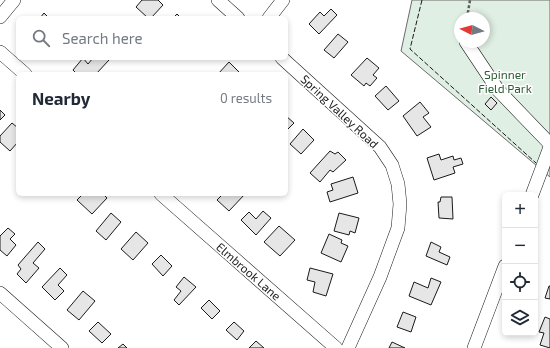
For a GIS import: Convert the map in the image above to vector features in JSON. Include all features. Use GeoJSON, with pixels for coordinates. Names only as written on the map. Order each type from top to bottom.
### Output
{"type":"FeatureCollection","features":[{"type":"Feature","properties":{"kind":"street"},"geometry":{"type":"LineString","coordinates":[[0,17],[14,0]]}},
{"type":"Feature","properties":{"kind":"street"},"geometry":{"type":"LineString","coordinates":[[218,0],[236,16]]}},
{"type":"Feature","properties":{"kind":"street"},"geometry":{"type":"LineString","coordinates":[[271,16],[283,0]]}},
{"type":"Feature","properties":{"kind":"street"},"geometry":{"type":"LineString","coordinates":[[470,48],[498,90],[550,146],[533,192]]}},
{"type":"Feature","properties":{"kind":"street"},"geometry":{"type":"LineString","coordinates":[[0,52],[23,72]]}},
{"type":"Feature","properties":{"kind":"street","name":"Spring Valley Road"},"geometry":{"type":"LineString","coordinates":[[284,60],[380,147],[392,165],[398,184],[400,204],[398,228],[380,277],[348,348]]}},
{"type":"Feature","properties":{"kind":"street","name":"Elmbrook Lane"},"geometry":{"type":"LineString","coordinates":[[163,196],[336,348]]}},
{"type":"Feature","properties":{"kind":"street"},"geometry":{"type":"LineString","coordinates":[[474,348],[502,274]]}},
{"type":"Feature","properties":{"kind":"street"},"geometry":{"type":"LineString","coordinates":[[0,292],[62,348]]}},
{"type":"Feature","properties":{"kind":"path"},"geometry":{"type":"LineString","coordinates":[[468,12],[470,0]]}},
{"type":"Feature","properties":{"kind":"green space","name":"Spinner Field Park"},"geometry":{"type":"Polygon","coordinates":[[[412,0],[550,0],[550,177],[401,51],[412,0]]]}},
{"type":"Feature","properties":{"kind":"building"},"geometry":{"type":"Polygon","coordinates":[[[142,0],[158,0],[163,5],[153,16],[146,16],[136,7],[142,0]]]}},
{"type":"Feature","properties":{"kind":"building"},"geometry":{"type":"Polygon","coordinates":[[[331,9],[337,15],[319,34],[309,24],[320,12],[324,16],[331,9]]]}},
{"type":"Feature","properties":{"kind":"building"},"geometry":{"type":"Polygon","coordinates":[[[338,34],[348,42],[334,58],[324,50],[338,34]]]}},
{"type":"Feature","properties":{"kind":"building"},"geometry":{"type":"Polygon","coordinates":[[[367,58],[379,68],[373,75],[377,78],[370,86],[366,83],[364,86],[351,75],[367,58]]]}},
{"type":"Feature","properties":{"kind":"building"},"geometry":{"type":"Polygon","coordinates":[[[81,60],[85,60],[88,64],[91,60],[109,60],[98,72],[75,72],[73,70],[81,60]]]}},
{"type":"Feature","properties":{"kind":"building"},"geometry":{"type":"Polygon","coordinates":[[[229,62],[239,72],[220,72],[229,62]]]}},
{"type":"Feature","properties":{"kind":"building"},"geometry":{"type":"Polygon","coordinates":[[[386,86],[399,101],[388,110],[375,96],[386,86]]]}},
{"type":"Feature","properties":{"kind":"building"},"geometry":{"type":"Polygon","coordinates":[[[491,97],[497,103],[491,110],[485,104],[491,97]]]}},
{"type":"Feature","properties":{"kind":"building"},"geometry":{"type":"Polygon","coordinates":[[[420,102],[429,113],[423,117],[431,127],[417,136],[403,116],[420,102]]]}},
{"type":"Feature","properties":{"kind":"building"},"geometry":{"type":"Polygon","coordinates":[[[0,110],[5,115],[0,120],[0,110]]]}},
{"type":"Feature","properties":{"kind":"building"},"geometry":{"type":"Polygon","coordinates":[[[288,118],[294,123],[288,129],[288,118]]]}},
{"type":"Feature","properties":{"kind":"building"},"geometry":{"type":"Polygon","coordinates":[[[12,123],[16,126],[16,144],[10,151],[0,142],[0,136],[12,123]]]}},
{"type":"Feature","properties":{"kind":"building"},"geometry":{"type":"Polygon","coordinates":[[[303,129],[314,140],[301,154],[290,144],[303,129]]]}},
{"type":"Feature","properties":{"kind":"building"},"geometry":{"type":"Polygon","coordinates":[[[330,151],[335,154],[338,152],[346,160],[333,172],[330,170],[320,182],[310,173],[330,151]]]}},
{"type":"Feature","properties":{"kind":"building"},"geometry":{"type":"Polygon","coordinates":[[[439,154],[441,160],[453,156],[454,160],[461,158],[463,164],[453,167],[455,173],[434,180],[427,158],[439,154]]]}},
{"type":"Feature","properties":{"kind":"building"},"geometry":{"type":"Polygon","coordinates":[[[353,177],[358,193],[330,202],[327,192],[333,190],[331,184],[353,177]]]}},
{"type":"Feature","properties":{"kind":"building"},"geometry":{"type":"Polygon","coordinates":[[[81,196],[105,196],[107,198],[92,214],[77,200],[81,196]]]}},
{"type":"Feature","properties":{"kind":"building"},"geometry":{"type":"Polygon","coordinates":[[[221,196],[243,196],[229,211],[217,200],[221,196]]]}},
{"type":"Feature","properties":{"kind":"building"},"geometry":{"type":"Polygon","coordinates":[[[441,197],[452,197],[453,219],[439,218],[438,202],[440,202],[441,197]]]}},
{"type":"Feature","properties":{"kind":"building"},"geometry":{"type":"Polygon","coordinates":[[[263,211],[271,218],[256,235],[241,220],[249,212],[256,219],[263,211]]]}},
{"type":"Feature","properties":{"kind":"building"},"geometry":{"type":"Polygon","coordinates":[[[111,213],[121,222],[106,240],[96,231],[111,213]]]}},
{"type":"Feature","properties":{"kind":"building"},"geometry":{"type":"Polygon","coordinates":[[[339,213],[359,218],[355,233],[350,231],[349,235],[334,231],[339,213]]]}},
{"type":"Feature","properties":{"kind":"building"},"geometry":{"type":"Polygon","coordinates":[[[279,226],[295,240],[280,256],[264,242],[279,226]]]}},
{"type":"Feature","properties":{"kind":"building"},"geometry":{"type":"Polygon","coordinates":[[[8,228],[15,234],[10,239],[16,245],[7,256],[0,250],[0,236],[8,228]]]}},
{"type":"Feature","properties":{"kind":"building"},"geometry":{"type":"Polygon","coordinates":[[[136,232],[148,243],[133,260],[121,249],[136,232]]]}},
{"type":"Feature","properties":{"kind":"building"},"geometry":{"type":"Polygon","coordinates":[[[329,234],[342,240],[341,243],[348,246],[341,262],[321,253],[329,234]]]}},
{"type":"Feature","properties":{"kind":"building"},"geometry":{"type":"Polygon","coordinates":[[[38,242],[45,249],[33,263],[39,268],[26,283],[17,274],[21,269],[18,265],[38,242]]]}},
{"type":"Feature","properties":{"kind":"building"},"geometry":{"type":"Polygon","coordinates":[[[431,242],[441,247],[439,252],[450,257],[447,265],[426,256],[431,242]]]}},
{"type":"Feature","properties":{"kind":"building"},"geometry":{"type":"Polygon","coordinates":[[[161,255],[172,266],[163,276],[152,264],[161,255]]]}},
{"type":"Feature","properties":{"kind":"building"},"geometry":{"type":"Polygon","coordinates":[[[60,268],[67,275],[58,285],[64,291],[55,300],[42,287],[60,268]]]}},
{"type":"Feature","properties":{"kind":"building"},"geometry":{"type":"Polygon","coordinates":[[[310,268],[333,274],[326,296],[313,292],[315,282],[307,280],[310,268]]]}},
{"type":"Feature","properties":{"kind":"building"},"geometry":{"type":"Polygon","coordinates":[[[184,277],[196,287],[179,305],[174,300],[181,291],[176,287],[184,277]]]}},
{"type":"Feature","properties":{"kind":"building"},"geometry":{"type":"Polygon","coordinates":[[[431,278],[441,282],[431,305],[409,296],[414,282],[428,288],[431,278]]]}},
{"type":"Feature","properties":{"kind":"building"},"geometry":{"type":"Polygon","coordinates":[[[550,286],[550,299],[545,298],[550,286]]]}},
{"type":"Feature","properties":{"kind":"building"},"geometry":{"type":"Polygon","coordinates":[[[83,291],[95,301],[79,320],[67,310],[83,291]]]}},
{"type":"Feature","properties":{"kind":"building"},"geometry":{"type":"Polygon","coordinates":[[[209,300],[220,311],[212,319],[201,308],[209,300]]]}},
{"type":"Feature","properties":{"kind":"building"},"geometry":{"type":"Polygon","coordinates":[[[403,312],[416,317],[411,332],[397,327],[403,312]]]}},
{"type":"Feature","properties":{"kind":"building"},"geometry":{"type":"Polygon","coordinates":[[[545,317],[550,319],[550,348],[540,345],[544,333],[539,332],[545,317]]]}},
{"type":"Feature","properties":{"kind":"building"},"geometry":{"type":"Polygon","coordinates":[[[98,322],[111,334],[102,343],[89,331],[98,322]]]}},
{"type":"Feature","properties":{"kind":"building"},"geometry":{"type":"Polygon","coordinates":[[[234,322],[244,331],[237,340],[226,330],[234,322]]]}},
{"type":"Feature","properties":{"kind":"building"},"geometry":{"type":"Polygon","coordinates":[[[256,341],[264,348],[249,348],[256,341]]]}},
{"type":"Feature","properties":{"kind":"building"},"geometry":{"type":"Polygon","coordinates":[[[392,342],[405,348],[389,348],[392,342]]]}},
{"type":"Feature","properties":{"kind":"building"},"geometry":{"type":"Polygon","coordinates":[[[123,344],[127,348],[118,348],[123,344]]]}},
{"type":"Feature","properties":{"kind":"fence"},"geometry":{"type":"LineString","coordinates":[[422,0],[410,49],[536,163]]}}]}
